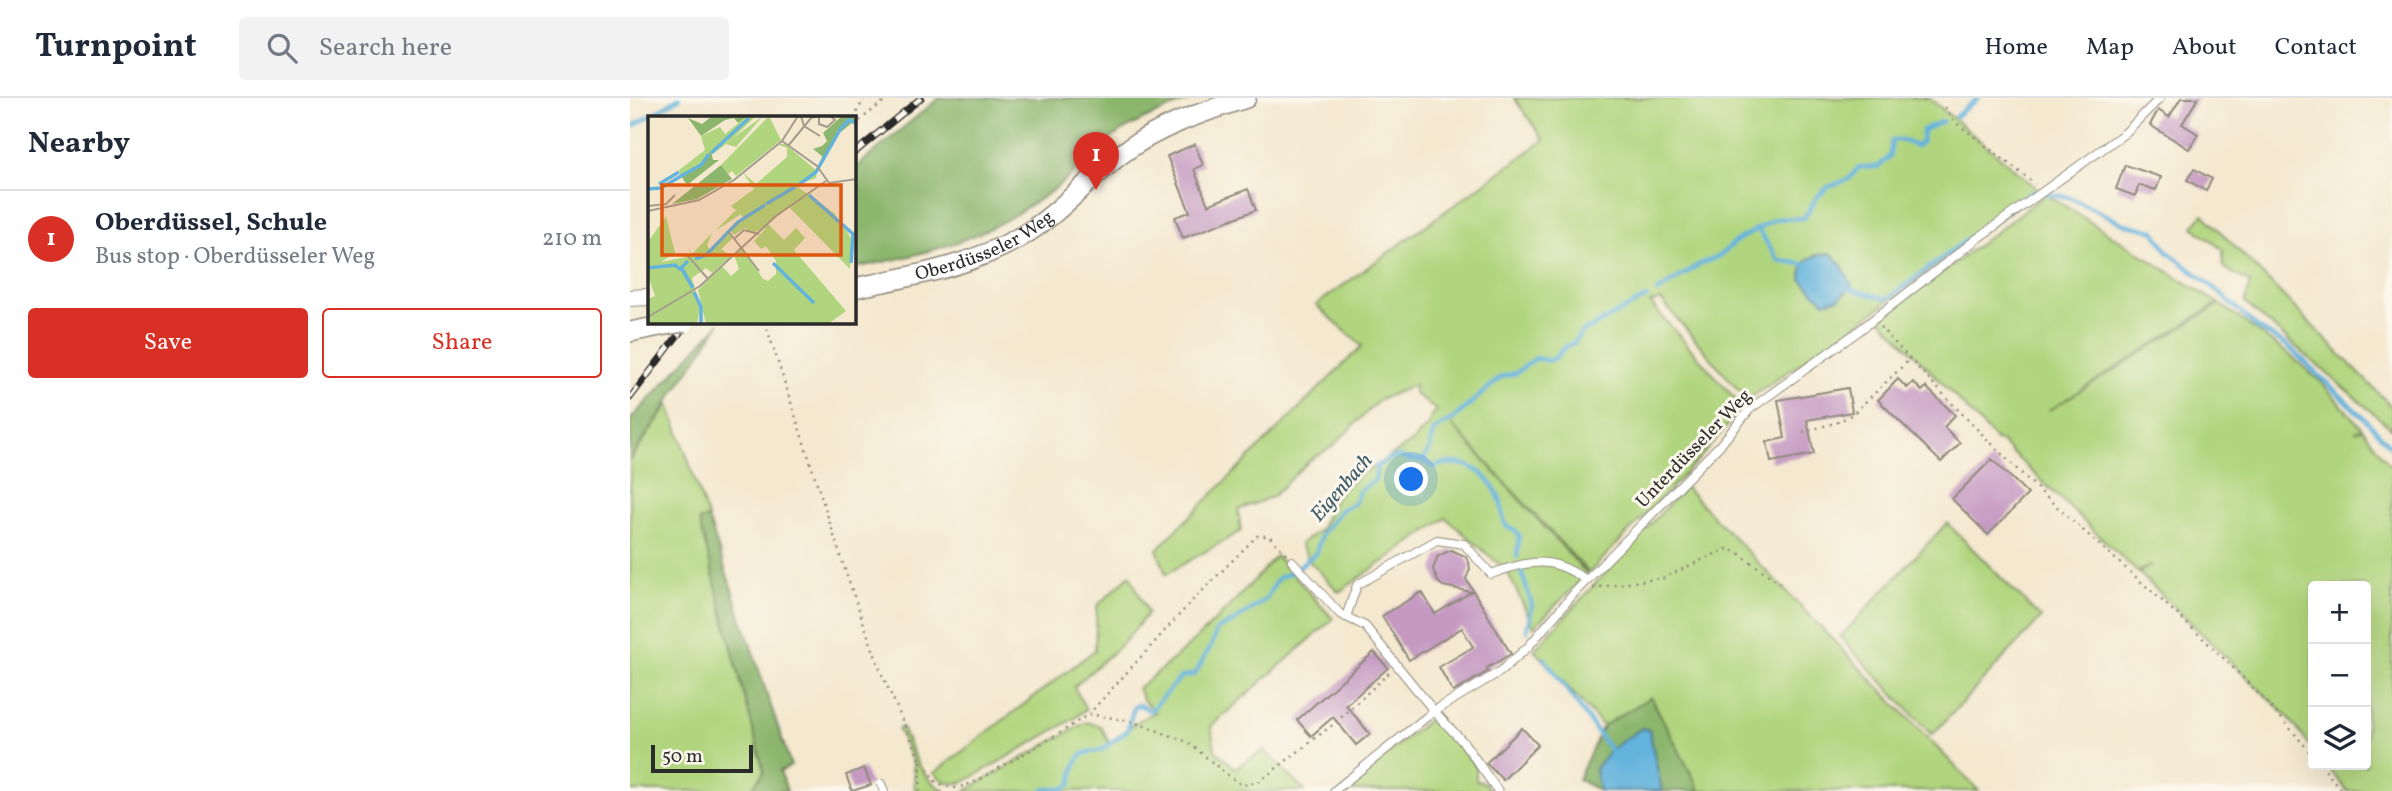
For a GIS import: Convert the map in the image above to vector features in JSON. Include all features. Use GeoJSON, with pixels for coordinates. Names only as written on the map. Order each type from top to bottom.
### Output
{"type":"FeatureCollection","features":[{"type":"Feature","properties":{"kind":"street","name":"Oberdüsseler Weg"},"geometry":{"type":"LineString","coordinates":[[856,288],[942,270],[1000,248],[1047,219],[1117,157],[1137,143],[1174,125],[1246,98]]}},
{"type":"Feature","properties":{"kind":"street"},"geometry":{"type":"LineString","coordinates":[[630,298],[648,297]]}},
{"type":"Feature","properties":{"kind":"street"},"geometry":{"type":"LineString","coordinates":[[630,332],[672,324]]}},
{"type":"Feature","properties":{"kind":"lane","name":"Unterdüsseler Weg"},"geometry":{"type":"LineString","coordinates":[[1334,791],[1434,711],[1501,671],[1528,647],[1587,580],[1721,444],[1750,409],[1873,320],[1978,238],[2124,133],[2161,98]]}},
{"type":"Feature","properties":{"kind":"lane"},"geometry":{"type":"LineString","coordinates":[[1346,617],[1357,585],[1437,541],[1464,544],[1491,574],[1540,562],[1557,565],[1587,580]]}},
{"type":"Feature","properties":{"kind":"lane"},"geometry":{"type":"LineString","coordinates":[[1292,561],[1340,614],[1366,626],[1434,711],[1464,743],[1498,791]]}},
{"type":"Feature","properties":{"kind":"path"},"geometry":{"type":"LineString","coordinates":[[855,116],[864,98]]}},
{"type":"Feature","properties":{"kind":"path"},"geometry":{"type":"LineString","coordinates":[[856,123],[888,98]]}},
{"type":"Feature","properties":{"kind":"path"},"geometry":{"type":"LineString","coordinates":[[1945,107],[1954,121],[2044,191]]}},
{"type":"Feature","properties":{"kind":"path"},"geometry":{"type":"LineString","coordinates":[[1873,320],[2052,501],[2215,647],[2283,718],[2308,750]]}},
{"type":"Feature","properties":{"kind":"path"},"geometry":{"type":"LineString","coordinates":[[766,324],[877,660],[921,760],[939,783],[951,788],[961,788],[1089,714],[1191,602],[1257,536],[1269,536],[1292,561]]}},
{"type":"Feature","properties":{"kind":"path"},"geometry":{"type":"LineString","coordinates":[[1803,432],[1839,422],[1853,414],[1910,359]]}},
{"type":"Feature","properties":{"kind":"path"},"geometry":{"type":"LineString","coordinates":[[1576,592],[1663,578],[1726,549],[1737,552],[1784,586]]}},
{"type":"Feature","properties":{"kind":"path"},"geometry":{"type":"LineString","coordinates":[[1089,714],[1131,721],[1188,742],[1224,774],[1242,785],[1260,781],[1335,723],[1398,665]]}},
{"type":"Feature","properties":{"kind":"path"},"geometry":{"type":"LineString","coordinates":[[920,791],[921,760]]}},
{"type":"Feature","properties":{"kind":"path"},"geometry":{"type":"LineString","coordinates":[[2324,770],[2342,791]]}},
{"type":"Feature","properties":{"kind":"green space"},"geometry":{"type":"Polygon","coordinates":[[[939,98],[1197,98],[1167,109],[1119,133],[1060,185],[981,233],[940,248],[856,268],[856,167],[939,98]]]}},
{"type":"Feature","properties":{"kind":"green space"},"geometry":{"type":"Polygon","coordinates":[[[1514,98],[1929,98],[2039,190],[1860,322],[1747,400],[1661,300],[1650,303],[1740,404],[1737,414],[1699,459],[1589,573],[1451,424],[1587,574],[1534,627],[1507,571],[1446,518],[1339,592],[1311,563],[1300,544],[1320,530],[1336,496],[1355,479],[1412,442],[1429,424],[1431,415],[1437,411],[1414,393],[1414,385],[1379,400],[1333,446],[1310,460],[1272,497],[1238,510],[1241,531],[1166,574],[1157,549],[1362,346],[1316,305],[1544,140],[1514,98]]]}},
{"type":"Feature","properties":{"kind":"green space"},"geometry":{"type":"Polygon","coordinates":[[[2046,194],[2218,303],[2048,411],[2220,304],[2291,356],[2320,381],[2362,428],[2355,431],[2363,429],[2392,468],[2392,791],[2347,791],[2330,770],[2371,770],[2371,581],[2308,581],[2308,743],[2286,715],[2139,573],[2152,565],[2137,572],[1998,442],[1881,319],[2046,194]]]}},
{"type":"Feature","properties":{"kind":"green space"},"geometry":{"type":"Polygon","coordinates":[[[2203,214],[2392,407],[2392,429],[2245,303],[2250,283],[2223,267],[2223,250],[2193,227],[2203,214]]]}},
{"type":"Feature","properties":{"kind":"green space"},"geometry":{"type":"Polygon","coordinates":[[[719,324],[719,324],[630,460],[630,420],[719,324]]]}},
{"type":"Feature","properties":{"kind":"green space"},"geometry":{"type":"Polygon","coordinates":[[[669,404],[708,518],[700,521],[764,772],[750,791],[630,791],[630,460],[669,404]]]}},
{"type":"Feature","properties":{"kind":"green space"},"geometry":{"type":"Polygon","coordinates":[[[1685,487],[1979,791],[1700,791],[1651,697],[1603,726],[1534,650],[1685,487]]]}},
{"type":"Feature","properties":{"kind":"green space"},"geometry":{"type":"Polygon","coordinates":[[[708,518],[791,766],[780,771],[787,791],[750,791],[764,772],[699,521],[708,518]]]}},
{"type":"Feature","properties":{"kind":"green space"},"geometry":{"type":"Polygon","coordinates":[[[1947,523],[2041,618],[1932,735],[1840,637],[1947,523]]]}},
{"type":"Feature","properties":{"kind":"green space"},"geometry":{"type":"Polygon","coordinates":[[[1276,556],[1333,619],[1211,726],[1215,750],[1235,768],[1264,750],[1305,791],[965,791],[1086,722],[1101,726],[1109,743],[1141,719],[1156,712],[1143,700],[1138,688],[1210,625],[1276,556]]]}},
{"type":"Feature","properties":{"kind":"green space"},"geometry":{"type":"Polygon","coordinates":[[[1130,575],[1148,613],[1126,640],[1074,687],[1086,709],[964,782],[947,782],[934,773],[1095,650],[1097,606],[1130,575]]]}},
{"type":"Feature","properties":{"kind":"green space"},"geometry":{"type":"Polygon","coordinates":[[[1651,697],[1700,791],[1600,791],[1578,779],[1603,726],[1651,697]]]}},
{"type":"Feature","properties":{"kind":"green space"},"geometry":{"type":"Polygon","coordinates":[[[1433,716],[1476,766],[1476,781],[1485,783],[1490,791],[1343,791],[1433,716]]]}},
{"type":"Feature","properties":{"kind":"green space"},"geometry":{"type":"Polygon","coordinates":[[[902,727],[924,773],[946,791],[915,791],[913,763],[898,729],[902,727]]]}},
{"type":"Feature","properties":{"kind":"water"},"geometry":{"type":"Polygon","coordinates":[[[1831,253],[1852,285],[1840,298],[1824,302],[1801,279],[1802,272],[1809,258],[1831,253]]]}},
{"type":"Feature","properties":{"kind":"water"},"geometry":{"type":"Polygon","coordinates":[[[1642,728],[1649,730],[1662,791],[1599,791],[1595,769],[1610,750],[1642,728]]]}},
{"type":"Feature","properties":{"kind":"building"},"geometry":{"type":"Polygon","coordinates":[[[2181,98],[2198,98],[2182,124],[2198,134],[2189,149],[2150,125],[2158,110],[2169,117],[2181,98]]]}},
{"type":"Feature","properties":{"kind":"building"},"geometry":{"type":"Polygon","coordinates":[[[1195,144],[1203,165],[1194,169],[1208,205],[1248,189],[1256,210],[1183,238],[1175,217],[1190,212],[1167,156],[1195,144]]]}},
{"type":"Feature","properties":{"kind":"building"},"geometry":{"type":"Polygon","coordinates":[[[2125,165],[2161,177],[2156,190],[2139,185],[2135,196],[2116,189],[2125,165]]]}},
{"type":"Feature","properties":{"kind":"building"},"geometry":{"type":"Polygon","coordinates":[[[2194,169],[2212,179],[2206,191],[2187,180],[2194,169]]]}},
{"type":"Feature","properties":{"kind":"building"},"geometry":{"type":"Polygon","coordinates":[[[1898,379],[1907,388],[1913,382],[1922,391],[1926,387],[1955,415],[1944,427],[1960,443],[1941,462],[1878,400],[1898,379]]]}},
{"type":"Feature","properties":{"kind":"building"},"geometry":{"type":"Polygon","coordinates":[[[1848,388],[1852,412],[1807,420],[1814,454],[1771,462],[1767,442],[1785,438],[1778,400],[1848,388]]]}},
{"type":"Feature","properties":{"kind":"building"},"geometry":{"type":"Polygon","coordinates":[[[1992,459],[2028,494],[1988,535],[1952,499],[1992,459]]]}},
{"type":"Feature","properties":{"kind":"building"},"geometry":{"type":"Polygon","coordinates":[[[1451,550],[1465,556],[1469,562],[1470,569],[1466,579],[1511,654],[1453,692],[1439,667],[1473,647],[1462,628],[1409,660],[1382,616],[1422,592],[1435,614],[1471,592],[1443,586],[1438,582],[1433,569],[1438,556],[1451,550]]]}},
{"type":"Feature","properties":{"kind":"building"},"geometry":{"type":"Polygon","coordinates":[[[1374,652],[1388,668],[1346,705],[1370,734],[1356,745],[1333,717],[1311,736],[1297,720],[1374,652]]]}},
{"type":"Feature","properties":{"kind":"building"},"geometry":{"type":"Polygon","coordinates":[[[1522,728],[1538,745],[1503,780],[1486,763],[1522,728]]]}},
{"type":"Feature","properties":{"kind":"building"},"geometry":{"type":"Polygon","coordinates":[[[864,768],[871,785],[852,791],[846,775],[864,768]]]}},
{"type":"Feature","properties":{"kind":"waterway"},"geometry":{"type":"LineString","coordinates":[[650,116],[679,98]]}},
{"type":"Feature","properties":{"kind":"waterway","name":"Eigenbach"},"geometry":{"type":"LineString","coordinates":[[1956,116],[1978,98]]}},
{"type":"Feature","properties":{"kind":"waterway"},"geometry":{"type":"LineString","coordinates":[[630,128],[648,117]]}},
{"type":"Feature","properties":{"kind":"waterway","name":"Eigenbach"},"geometry":{"type":"LineString","coordinates":[[1657,292],[1700,264],[1720,256],[1736,241],[1775,219],[1804,218],[1817,197],[1828,187],[1849,179],[1859,167],[1878,167],[1890,156],[1892,140],[1917,146],[1922,141],[1923,130],[1943,121]]}},
{"type":"Feature","properties":{"kind":"waterway"},"geometry":{"type":"LineString","coordinates":[[1843,287],[1887,299],[2032,191]]}},
{"type":"Feature","properties":{"kind":"waterway"},"geometry":{"type":"LineString","coordinates":[[2047,194],[2069,197],[2124,224],[2154,231],[2168,252],[2213,287],[2258,328],[2288,346],[2392,448]]}},
{"type":"Feature","properties":{"kind":"waterway"},"geometry":{"type":"LineString","coordinates":[[1758,229],[1778,260],[1808,267]]}},
{"type":"Feature","properties":{"kind":"waterway","name":"Eigenbach"},"geometry":{"type":"LineString","coordinates":[[1042,791],[1063,789],[1071,784],[1081,756],[1100,751],[1127,731],[1134,707],[1140,705],[1150,711],[1181,677],[1195,674],[1217,629],[1233,622],[1266,599],[1278,578],[1292,572],[1316,553],[1322,533],[1342,509],[1354,504],[1359,491],[1375,480],[1377,466],[1397,457],[1423,460],[1430,449],[1433,431],[1453,419],[1501,377],[1516,373],[1536,358],[1554,358],[1574,343],[1581,333],[1647,297]]}},
{"type":"Feature","properties":{"kind":"waterway"},"geometry":{"type":"LineString","coordinates":[[1423,460],[1433,467],[1455,463],[1466,465],[1491,483],[1501,503],[1505,523],[1519,535],[1517,557]]}},
{"type":"Feature","properties":{"kind":"waterway"},"geometry":{"type":"LineString","coordinates":[[1521,570],[1532,605],[1527,631]]}},
{"type":"Feature","properties":{"kind":"waterway"},"geometry":{"type":"LineString","coordinates":[[1544,658],[1613,754]]}},
{"type":"Feature","properties":{"kind":"railway"},"geometry":{"type":"LineString","coordinates":[[856,151],[921,98]]}},
{"type":"Feature","properties":{"kind":"railway"},"geometry":{"type":"LineString","coordinates":[[630,398],[686,324]]}},
{"type":"Feature","properties":{"kind":"place","name":"Oberdüssel, Schule"},"geometry":{"type":"Point","coordinates":[1096,190]}}]}
